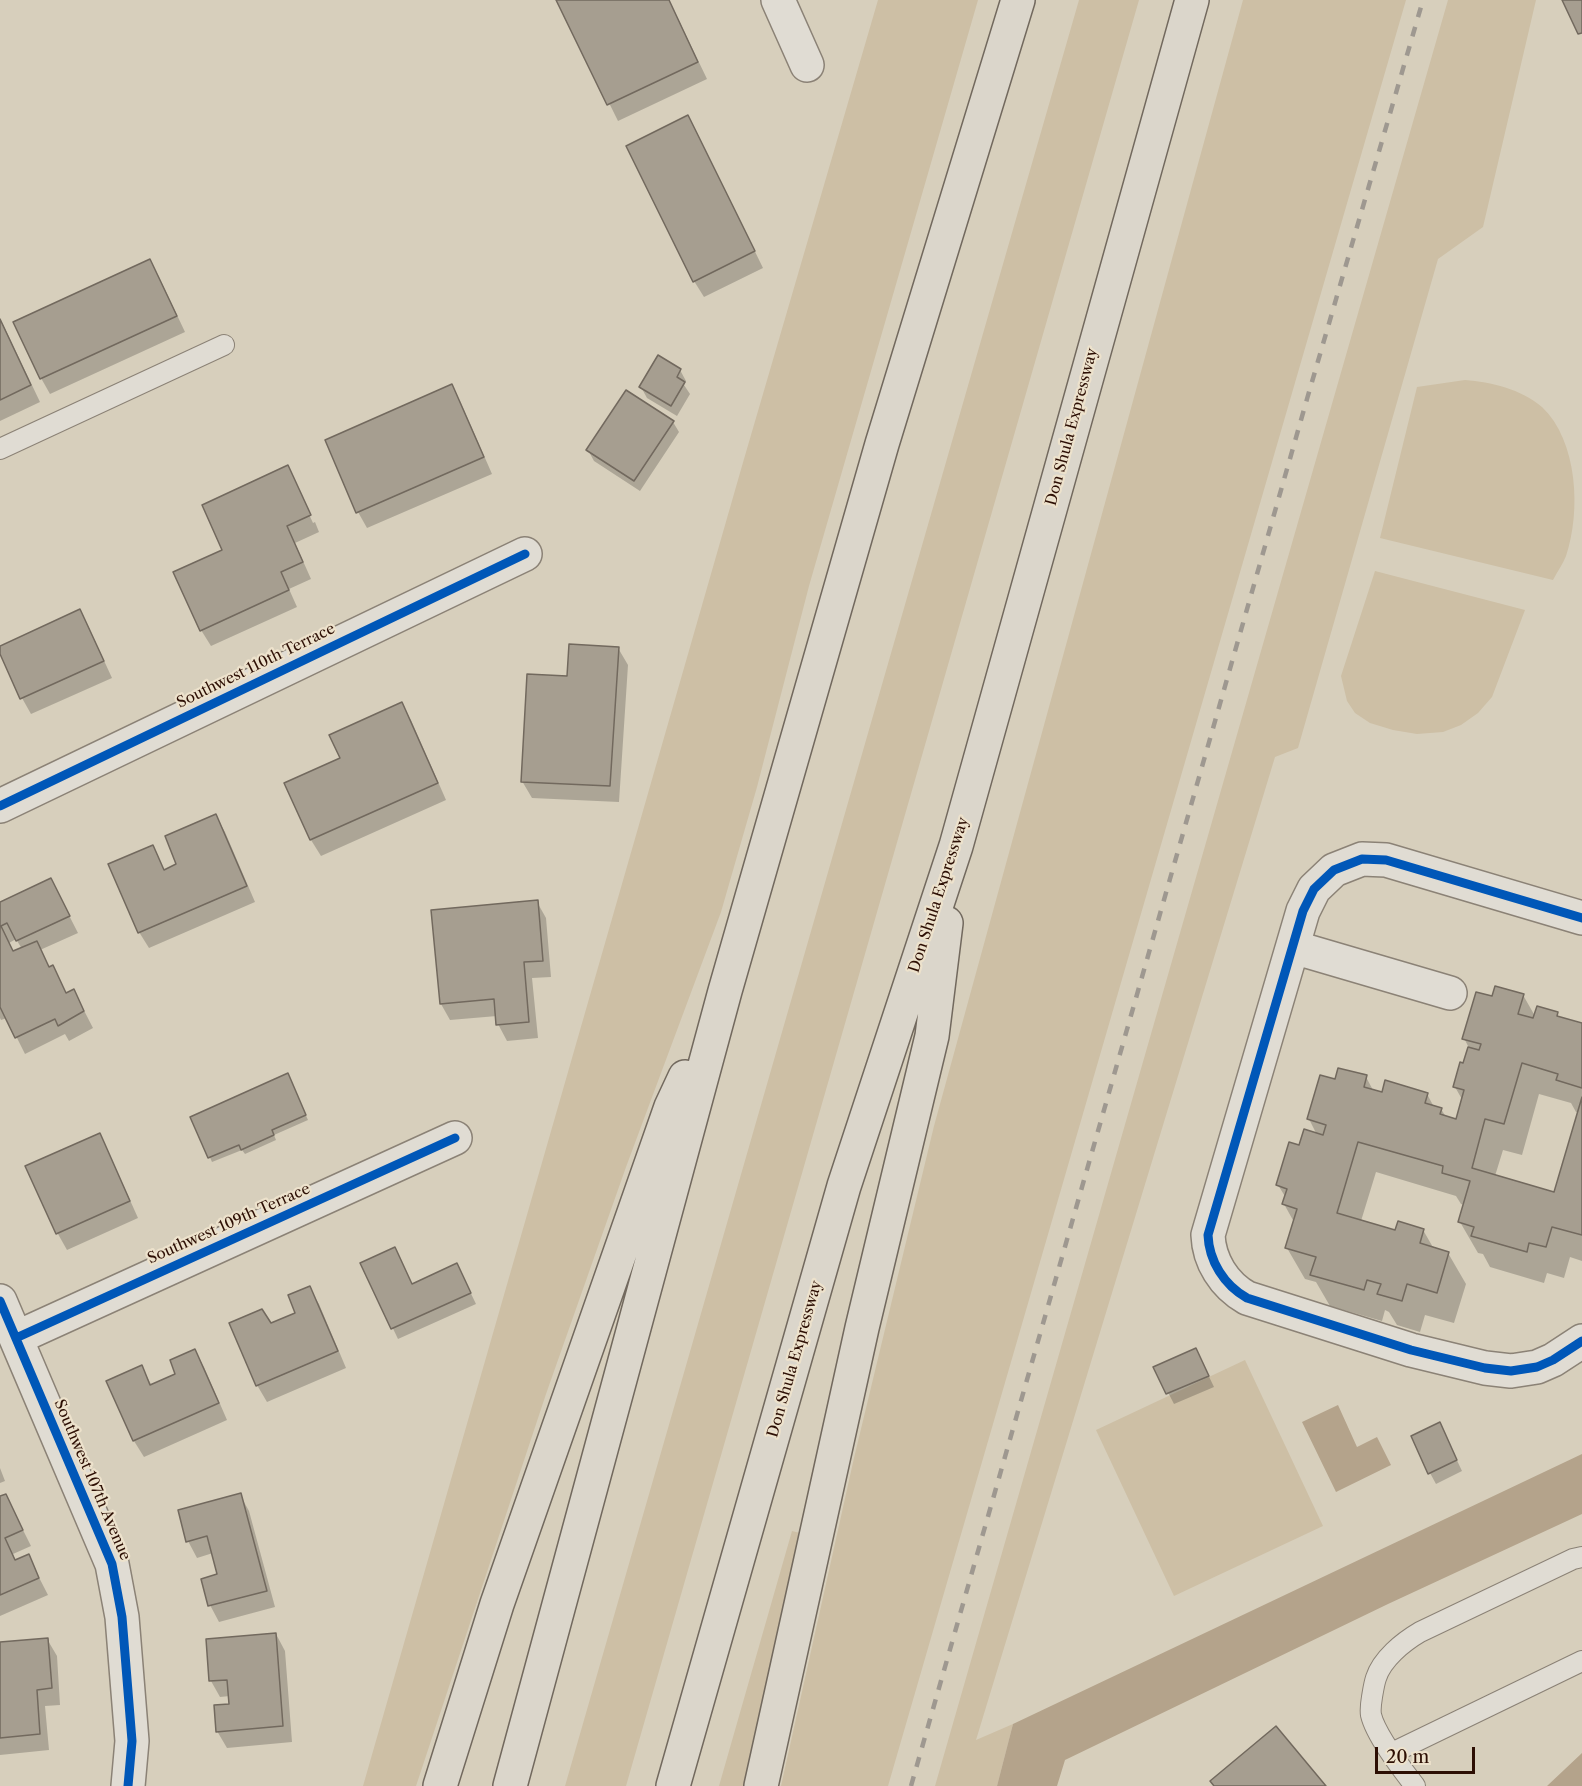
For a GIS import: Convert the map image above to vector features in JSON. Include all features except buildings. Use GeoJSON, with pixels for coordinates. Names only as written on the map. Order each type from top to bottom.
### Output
{"type":"FeatureCollection","features":[{"type":"Feature","properties":{"kind":"highway"},"geometry":{"type":"LineString","coordinates":[[510,1786],[725,991],[882,444],[1018,0]]}},
{"type":"Feature","properties":{"kind":"highway","name":"Don Shula Expressway"},"geometry":{"type":"LineString","coordinates":[[673,1786],[844,1186],[956,846],[1192,0]]}},
{"type":"Feature","properties":{"kind":"highway"},"geometry":{"type":"LineString","coordinates":[[761,1786],[862,1328],[932,1036],[956,846]]}},
{"type":"Feature","properties":{"kind":"highway"},"geometry":{"type":"LineString","coordinates":[[440,1786],[497,1604],[670,1107],[725,991]]}},
{"type":"Feature","properties":{"kind":"street"},"geometry":{"type":"LineString","coordinates":[[778,0],[807,65]]}},
{"type":"Feature","properties":{"kind":"street","name":"Southwest 110th Terrace"},"geometry":{"type":"LineString","coordinates":[[0,806],[525,554]]}},
{"type":"Feature","properties":{"kind":"street"},"geometry":{"type":"LineString","coordinates":[[1582,918],[1386,860],[1362,859],[1334,870],[1314,889],[1303,911],[1208,1235],[1211,1255],[1226,1281],[1239,1294],[1411,1350],[1485,1368],[1511,1371],[1529,1370],[1553,1360],[1582,1341]]}},
{"type":"Feature","properties":{"kind":"street"},"geometry":{"type":"LineString","coordinates":[[1293,947],[1450,993]]}},
{"type":"Feature","properties":{"kind":"street","name":"Southwest 109th Terrace"},"geometry":{"type":"LineString","coordinates":[[16,1338],[455,1138]]}},
{"type":"Feature","properties":{"kind":"street","name":"Southwest 107th Avenue"},"geometry":{"type":"LineString","coordinates":[[0,1301],[114,1571],[122,1617],[132,1741],[128,1786]]}},
{"type":"Feature","properties":{"kind":"lane"},"geometry":{"type":"LineString","coordinates":[[0,449],[224,345]]}},
{"type":"Feature","properties":{"kind":"lane"},"geometry":{"type":"LineString","coordinates":[[1415,1786],[1375,1726],[1371,1715],[1374,1686],[1379,1671],[1414,1635],[1573,1559],[1582,1557]]}},
{"type":"Feature","properties":{"kind":"lane"},"geometry":{"type":"LineString","coordinates":[[1392,1753],[1582,1661]]}},
{"type":"Feature","properties":{"kind":"shaded area"},"geometry":{"type":"Polygon","coordinates":[[[878,0],[978,0],[809,586],[757,787],[721,912],[626,1167],[546,1394],[416,1786],[363,1786],[744,459],[878,0]]]}},
{"type":"Feature","properties":{"kind":"shaded area"},"geometry":{"type":"Polygon","coordinates":[[[1079,0],[1139,0],[626,1786],[565,1786],[1079,0]]]}},
{"type":"Feature","properties":{"kind":"shaded area"},"geometry":{"type":"Polygon","coordinates":[[[1243,0],[1406,0],[888,1786],[781,1786],[854,1458],[934,1126],[1243,0]]]}},
{"type":"Feature","properties":{"kind":"shaded area"},"geometry":{"type":"Polygon","coordinates":[[[1448,0],[1536,0],[1483,227],[1438,259],[1298,748],[1275,757],[976,1740],[1013,1724],[997,1786],[935,1786],[1448,0]]]}},
{"type":"Feature","properties":{"kind":"shaded area"},"geometry":{"type":"Polygon","coordinates":[[[1465,380],[1505,388],[1525,395],[1542,407],[1554,421],[1563,438],[1573,478],[1574,519],[1566,556],[1553,580],[1380,538],[1417,387],[1465,380]]]}},
{"type":"Feature","properties":{"kind":"shaded area"},"geometry":{"type":"Polygon","coordinates":[[[1375,571],[1525,610],[1492,697],[1478,713],[1461,725],[1443,732],[1417,734],[1393,730],[1370,723],[1355,713],[1347,701],[1341,676],[1375,571]]]}},
{"type":"Feature","properties":{"kind":"shaded area"},"geometry":{"type":"Polygon","coordinates":[[[1245,1360],[1323,1526],[1174,1596],[1096,1430],[1245,1360]]]}},
{"type":"Feature","properties":{"kind":"shaded area"},"geometry":{"type":"Polygon","coordinates":[[[1338,1405],[1357,1447],[1377,1437],[1391,1465],[1336,1492],[1302,1422],[1338,1405]]]}},
{"type":"Feature","properties":{"kind":"shaded area"},"geometry":{"type":"Polygon","coordinates":[[[1582,1454],[1582,1514],[1388,1604],[1065,1760],[1057,1786],[997,1786],[1013,1724],[1582,1454]]]}},
{"type":"Feature","properties":{"kind":"shaded area"},"geometry":{"type":"Polygon","coordinates":[[[792,1531],[800,1533],[744,1786],[719,1786],[792,1531]]]}},
{"type":"Feature","properties":{"kind":"shaded area"},"geometry":{"type":"Polygon","coordinates":[[[1582,1753],[1582,1786],[1547,1786],[1582,1753]]]}},
{"type":"Feature","properties":{"kind":"railway"},"geometry":{"type":"LineString","coordinates":[[911,1786],[1423,0]]}},
{"type":"Feature","properties":{"kind":"cycle path"},"geometry":{"type":"LineString","coordinates":[[0,806],[525,554]]}},
{"type":"Feature","properties":{"kind":"cycle path"},"geometry":{"type":"LineString","coordinates":[[1582,918],[1386,860],[1362,859],[1334,870],[1314,889],[1303,911],[1208,1235],[1211,1254],[1219,1271],[1231,1286],[1247,1298],[1411,1350],[1485,1368],[1511,1371],[1537,1367],[1553,1360],[1582,1341]]}},
{"type":"Feature","properties":{"kind":"cycle path"},"geometry":{"type":"LineString","coordinates":[[16,1338],[455,1138]]}},
{"type":"Feature","properties":{"kind":"cycle path"},"geometry":{"type":"LineString","coordinates":[[0,1301],[112,1564],[122,1617],[132,1741],[128,1786]]}}]}
